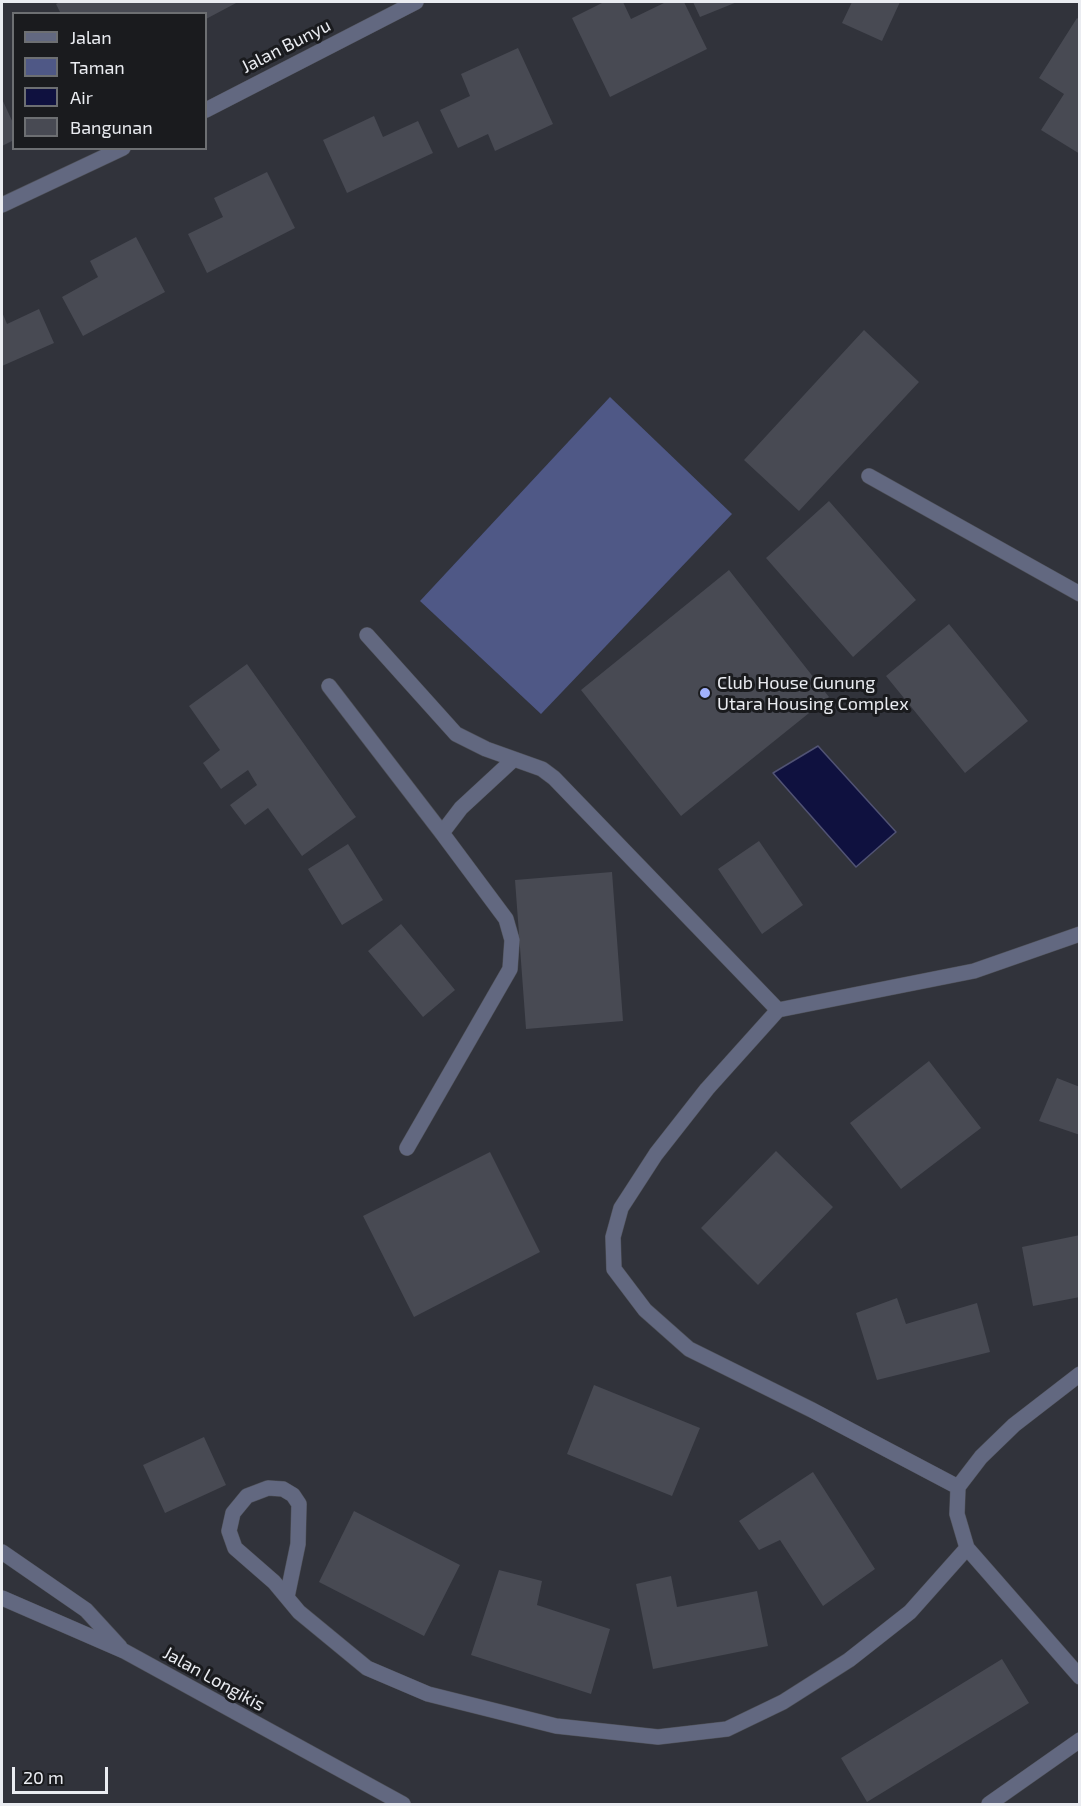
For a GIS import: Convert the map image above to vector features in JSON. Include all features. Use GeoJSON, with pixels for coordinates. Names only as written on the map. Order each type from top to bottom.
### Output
{"type":"FeatureCollection","features":[{"type":"Feature","properties":{"kind":"street","name":"Jalan Bunyu"},"geometry":{"type":"LineString","coordinates":[[207,109],[416,2]]}},
{"type":"Feature","properties":{"kind":"street"},"geometry":{"type":"LineString","coordinates":[[2,206],[119,150]]}},
{"type":"Feature","properties":{"kind":"street"},"geometry":{"type":"LineString","coordinates":[[869,476],[1080,594]]}},
{"type":"Feature","properties":{"kind":"street"},"geometry":{"type":"LineString","coordinates":[[367,635],[456,734],[542,769],[554,778],[778,1010]]}},
{"type":"Feature","properties":{"kind":"street"},"geometry":{"type":"LineString","coordinates":[[329,686],[506,919],[512,940],[510,969],[406,1148]]}},
{"type":"Feature","properties":{"kind":"street"},"geometry":{"type":"LineString","coordinates":[[442,833],[461,808],[514,759]]}},
{"type":"Feature","properties":{"kind":"street"},"geometry":{"type":"LineString","coordinates":[[958,1487],[812,1410],[689,1349],[645,1310],[614,1269],[614,1237],[621,1208],[656,1154],[707,1089],[778,1010],[974,971],[1080,933]]}},
{"type":"Feature","properties":{"kind":"street"},"geometry":{"type":"LineString","coordinates":[[1080,1374],[1014,1425],[981,1457],[958,1487],[957,1514],[967,1548],[1080,1677]]}},
{"type":"Feature","properties":{"kind":"street"},"geometry":{"type":"LineString","coordinates":[[287,1597],[298,1544],[299,1504],[283,1489],[268,1488],[247,1496],[233,1513],[229,1531],[235,1548],[287,1597],[299,1612],[367,1668],[428,1694],[556,1726],[658,1737],[727,1729],[783,1702],[849,1660],[910,1612],[967,1548]]}},
{"type":"Feature","properties":{"kind":"street"},"geometry":{"type":"LineString","coordinates":[[2,1552],[86,1610],[124,1651]]}},
{"type":"Feature","properties":{"kind":"street","name":"Jalan Longikis"},"geometry":{"type":"LineString","coordinates":[[2,1598],[124,1651],[403,1804]]}},
{"type":"Feature","properties":{"kind":"street"},"geometry":{"type":"LineString","coordinates":[[989,1804],[1080,1740]]}},
{"type":"Feature","properties":{"kind":"green space"},"geometry":{"type":"Polygon","coordinates":[[[610,397],[732,514],[541,714],[420,601],[610,397]]]}},
{"type":"Feature","properties":{"kind":"water"},"geometry":{"type":"Polygon","coordinates":[[[818,746],[896,832],[856,867],[773,773],[818,746]]]}},
{"type":"Feature","properties":{"kind":"building"},"geometry":{"type":"Polygon","coordinates":[[[60,2],[238,2],[207,18],[207,12],[60,12],[56,4],[60,2]]]}},
{"type":"Feature","properties":{"kind":"building"},"geometry":{"type":"Polygon","coordinates":[[[604,2],[623,2],[631,19],[666,2],[684,2],[707,49],[610,97],[572,18],[604,2]]]}},
{"type":"Feature","properties":{"kind":"building"},"geometry":{"type":"Polygon","coordinates":[[[693,2],[737,2],[700,17],[693,2]]]}},
{"type":"Feature","properties":{"kind":"building"},"geometry":{"type":"Polygon","coordinates":[[[852,2],[900,2],[882,41],[842,23],[852,2]]]}},
{"type":"Feature","properties":{"kind":"building"},"geometry":{"type":"Polygon","coordinates":[[[1077,18],[1080,20],[1080,154],[1041,130],[1064,94],[1039,78],[1077,18]]]}},
{"type":"Feature","properties":{"kind":"building"},"geometry":{"type":"Polygon","coordinates":[[[518,48],[553,124],[495,151],[488,134],[458,148],[440,110],[470,96],[461,74],[518,48]]]}},
{"type":"Feature","properties":{"kind":"building"},"geometry":{"type":"Polygon","coordinates":[[[2,99],[12,121],[12,141],[2,146],[2,99]]]}},
{"type":"Feature","properties":{"kind":"building"},"geometry":{"type":"Polygon","coordinates":[[[374,116],[383,137],[418,121],[433,153],[347,193],[323,140],[374,116]]]}},
{"type":"Feature","properties":{"kind":"building"},"geometry":{"type":"Polygon","coordinates":[[[267,172],[295,228],[207,273],[188,234],[223,217],[214,198],[267,172]]]}},
{"type":"Feature","properties":{"kind":"building"},"geometry":{"type":"Polygon","coordinates":[[[136,237],[165,292],[83,336],[62,297],[98,277],[90,261],[136,237]]]}},
{"type":"Feature","properties":{"kind":"building"},"geometry":{"type":"Polygon","coordinates":[[[39,309],[54,343],[2,366],[2,312],[7,324],[39,309]]]}},
{"type":"Feature","properties":{"kind":"building"},"geometry":{"type":"Polygon","coordinates":[[[864,330],[919,382],[799,511],[744,460],[864,330]]]}},
{"type":"Feature","properties":{"kind":"building"},"geometry":{"type":"Polygon","coordinates":[[[829,501],[916,600],[853,657],[766,558],[829,501]]]}},
{"type":"Feature","properties":{"kind":"building","name":"Club House Gunung Utara Housing Complex"},"geometry":{"type":"Polygon","coordinates":[[[729,570],[829,697],[681,816],[581,690],[729,570]]]}},
{"type":"Feature","properties":{"kind":"building"},"geometry":{"type":"Polygon","coordinates":[[[949,624],[1028,721],[965,773],[886,676],[949,624]]]}},
{"type":"Feature","properties":{"kind":"building"},"geometry":{"type":"Polygon","coordinates":[[[247,664],[356,817],[302,856],[268,808],[245,825],[230,805],[257,785],[248,770],[221,789],[203,763],[220,750],[189,706],[247,664]]]}},
{"type":"Feature","properties":{"kind":"building"},"geometry":{"type":"Polygon","coordinates":[[[759,841],[803,905],[762,934],[718,869],[759,841]]]}},
{"type":"Feature","properties":{"kind":"building"},"geometry":{"type":"Polygon","coordinates":[[[348,844],[383,900],[342,925],[308,869],[348,844]]]}},
{"type":"Feature","properties":{"kind":"building"},"geometry":{"type":"Polygon","coordinates":[[[612,872],[623,1021],[526,1029],[515,880],[612,872]]]}},
{"type":"Feature","properties":{"kind":"building"},"geometry":{"type":"Polygon","coordinates":[[[401,924],[455,990],[423,1017],[368,951],[401,924]]]}},
{"type":"Feature","properties":{"kind":"building"},"geometry":{"type":"Polygon","coordinates":[[[929,1061],[981,1128],[901,1189],[850,1123],[929,1061]]]}},
{"type":"Feature","properties":{"kind":"building"},"geometry":{"type":"Polygon","coordinates":[[[1057,1078],[1080,1087],[1080,1135],[1039,1121],[1057,1078]]]}},
{"type":"Feature","properties":{"kind":"building"},"geometry":{"type":"Polygon","coordinates":[[[776,1151],[833,1207],[758,1285],[701,1228],[776,1151]]]}},
{"type":"Feature","properties":{"kind":"building"},"geometry":{"type":"Polygon","coordinates":[[[490,1152],[540,1252],[414,1317],[363,1216],[490,1152]]]}},
{"type":"Feature","properties":{"kind":"building"},"geometry":{"type":"Polygon","coordinates":[[[1080,1235],[1080,1297],[1033,1306],[1022,1247],[1080,1235]]]}},
{"type":"Feature","properties":{"kind":"building"},"geometry":{"type":"Polygon","coordinates":[[[897,1298],[906,1324],[977,1303],[990,1352],[877,1380],[856,1313],[897,1298]]]}},
{"type":"Feature","properties":{"kind":"building"},"geometry":{"type":"Polygon","coordinates":[[[594,1385],[700,1428],[672,1496],[567,1454],[594,1385]]]}},
{"type":"Feature","properties":{"kind":"building"},"geometry":{"type":"Polygon","coordinates":[[[204,1437],[226,1485],[165,1513],[143,1465],[204,1437]]]}},
{"type":"Feature","properties":{"kind":"building"},"geometry":{"type":"Polygon","coordinates":[[[813,1472],[875,1569],[823,1606],[780,1540],[759,1550],[739,1521],[813,1472]]]}},
{"type":"Feature","properties":{"kind":"building"},"geometry":{"type":"Polygon","coordinates":[[[354,1511],[460,1565],[424,1636],[319,1582],[354,1511]]]}},
{"type":"Feature","properties":{"kind":"building"},"geometry":{"type":"Polygon","coordinates":[[[499,1570],[542,1581],[537,1605],[610,1629],[591,1694],[471,1655],[499,1570]]]}},
{"type":"Feature","properties":{"kind":"building"},"geometry":{"type":"Polygon","coordinates":[[[671,1576],[677,1607],[757,1591],[768,1646],[653,1669],[636,1584],[671,1576]]]}},
{"type":"Feature","properties":{"kind":"building"},"geometry":{"type":"Polygon","coordinates":[[[1002,1659],[1029,1703],[867,1802],[841,1758],[1002,1659]]]}},
{"type":"Feature","properties":{"kind":"place","name":"Club House Gunung Utara Housing Complex"},"geometry":{"type":"Point","coordinates":[705,693]}}]}
